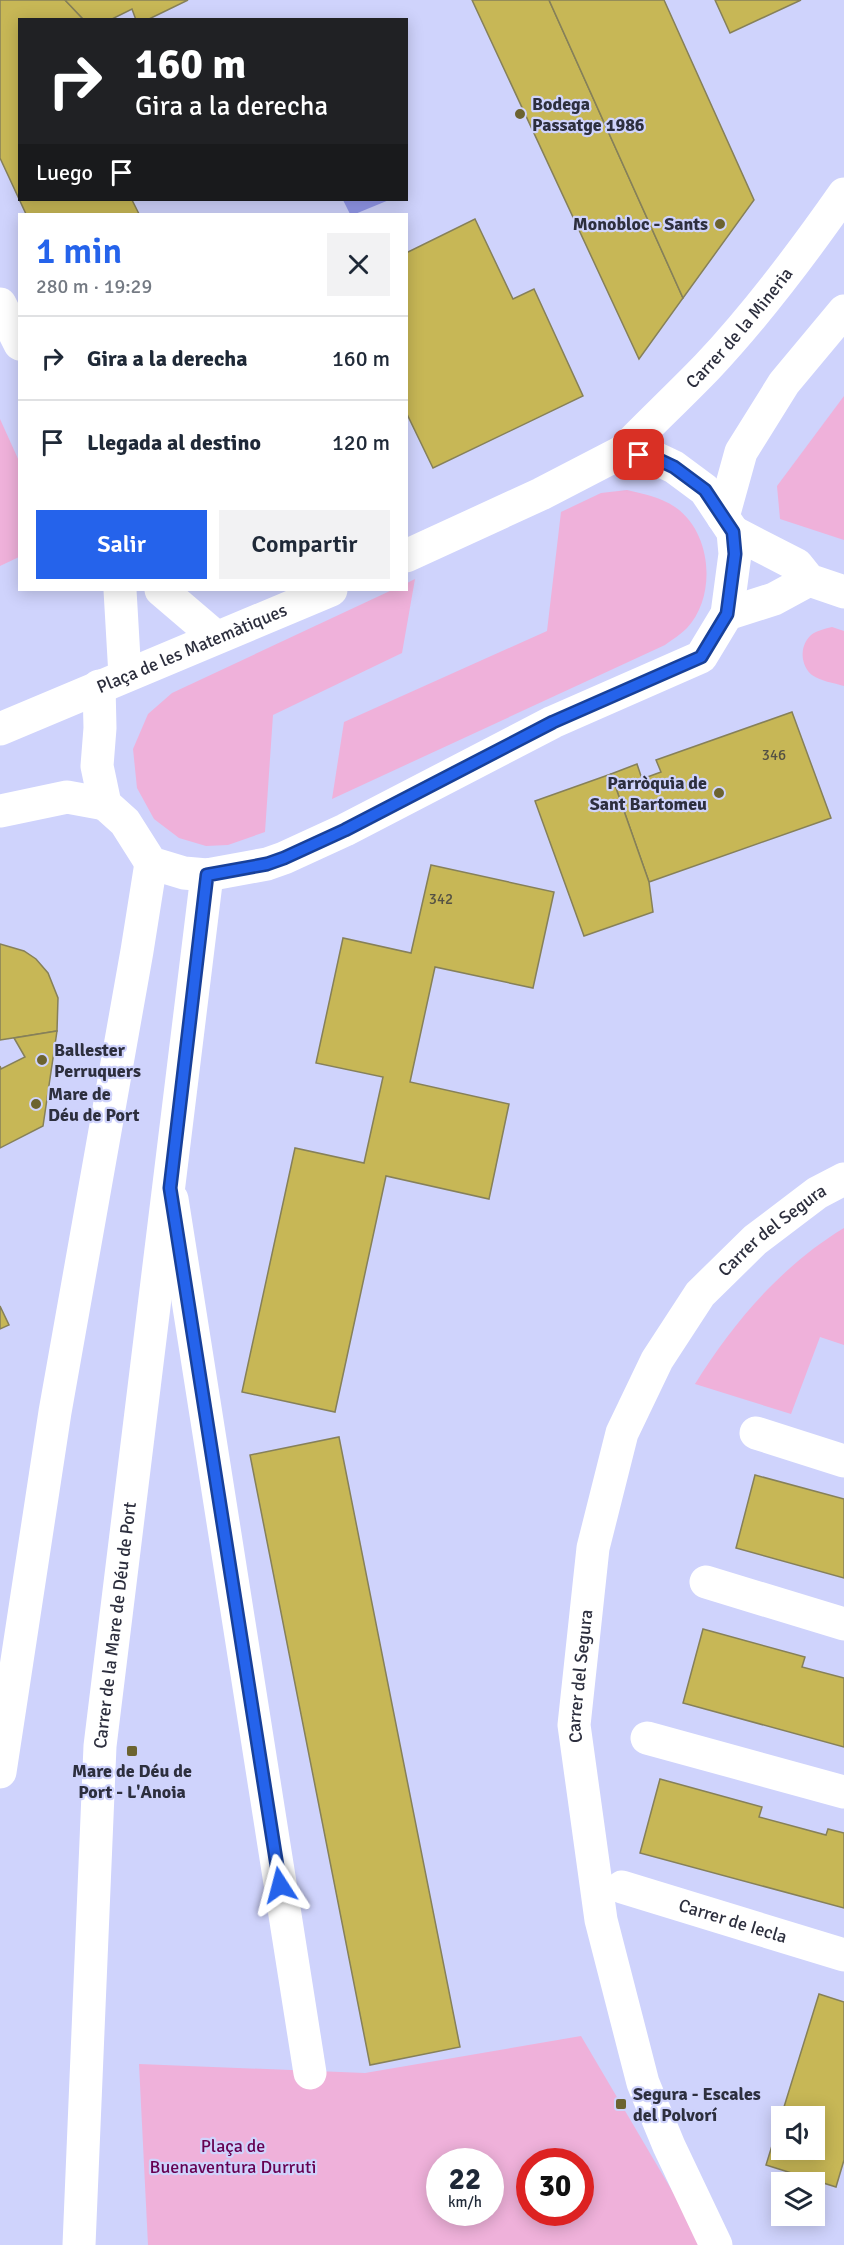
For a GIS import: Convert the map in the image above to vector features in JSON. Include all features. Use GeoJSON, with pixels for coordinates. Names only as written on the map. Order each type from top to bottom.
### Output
{"type":"FeatureCollection","features":[{"type":"Feature","properties":{"kind":"street","name":"Carrer de la Mineria"},"geometry":{"type":"LineString","coordinates":[[622,452],[652,419],[707,367],[795,263],[844,194]]}},
{"type":"Feature","properties":{"kind":"street"},"geometry":{"type":"LineString","coordinates":[[0,304],[18,340]]}},
{"type":"Feature","properties":{"kind":"street"},"geometry":{"type":"LineString","coordinates":[[728,524],[741,452],[784,383],[844,311]]}},
{"type":"Feature","properties":{"kind":"street"},"geometry":{"type":"LineString","coordinates":[[0,811],[66,797],[105,804],[125,822],[151,863],[184,873],[207,875],[267,864],[345,830],[553,722],[701,657],[727,614],[735,554],[728,524],[705,490],[674,467],[655,458],[622,452],[541,494],[408,555]]}},
{"type":"Feature","properties":{"kind":"street"},"geometry":{"type":"LineString","coordinates":[[728,524],[797,565],[809,580],[844,592]]}},
{"type":"Feature","properties":{"kind":"street"},"geometry":{"type":"LineString","coordinates":[[727,614],[774,599],[809,580]]}},
{"type":"Feature","properties":{"kind":"street"},"geometry":{"type":"LineString","coordinates":[[0,729],[112,681],[120,591]]}},
{"type":"Feature","properties":{"kind":"street"},"geometry":{"type":"LineString","coordinates":[[162,591],[216,637]]}},
{"type":"Feature","properties":{"kind":"street","name":"Plaça de les Matemàtiques"},"geometry":{"type":"LineString","coordinates":[[105,804],[97,766],[100,728],[112,681],[329,591]]}},
{"type":"Feature","properties":{"kind":"street"},"geometry":{"type":"LineString","coordinates":[[0,1772],[55,1412],[151,863]]}},
{"type":"Feature","properties":{"kind":"street","name":"Carrer de la Mare de Déu de Port"},"geometry":{"type":"LineString","coordinates":[[79,2245],[100,1746],[207,875]]}},
{"type":"Feature","properties":{"kind":"street","name":"Carrer del Segura"},"geometry":{"type":"LineString","coordinates":[[716,2245],[669,2146],[643,2083],[602,1920],[574,1725],[593,1548],[622,1433],[657,1359],[700,1294],[755,1240],[817,1193],[844,1179]]}},
{"type":"Feature","properties":{"kind":"street","name":"Carrer de la Mare de Déu de Port"},"geometry":{"type":"LineString","coordinates":[[170,1188],[310,2073]]}},
{"type":"Feature","properties":{"kind":"street"},"geometry":{"type":"LineString","coordinates":[[756,1433],[844,1461]]}},
{"type":"Feature","properties":{"kind":"street"},"geometry":{"type":"LineString","coordinates":[[706,1582],[844,1624]]}},
{"type":"Feature","properties":{"kind":"street"},"geometry":{"type":"LineString","coordinates":[[646,1738],[844,1792]]}},
{"type":"Feature","properties":{"kind":"street","name":"Carrer de Iecla"},"geometry":{"type":"LineString","coordinates":[[622,1887],[844,1955]]}},
{"type":"Feature","properties":{"kind":"green space"},"geometry":{"type":"Polygon","coordinates":[[[844,396],[844,540],[780,519],[777,486],[844,396]]]}},
{"type":"Feature","properties":{"kind":"green space"},"geometry":{"type":"Polygon","coordinates":[[[0,419],[18,459],[18,557],[0,566],[0,419]]]}},
{"type":"Feature","properties":{"kind":"green space"},"geometry":{"type":"Polygon","coordinates":[[[627,490],[652,496],[675,507],[697,532],[703,548],[706,582],[697,615],[687,628],[665,645],[332,799],[344,722],[547,631],[561,512],[601,493],[627,490]]]}},
{"type":"Feature","properties":{"kind":"green space"},"geometry":{"type":"Polygon","coordinates":[[[415,579],[402,653],[273,715],[265,832],[228,845],[206,846],[179,838],[154,819],[137,788],[133,749],[148,714],[172,693],[390,591],[408,591],[408,582],[415,579]]]}},
{"type":"Feature","properties":{"kind":"green space"},"geometry":{"type":"Polygon","coordinates":[[[832,627],[844,631],[844,686],[815,677],[808,671],[804,662],[803,651],[806,640],[817,631],[832,627]]]}},
{"type":"Feature","properties":{"kind":"green space"},"geometry":{"type":"Polygon","coordinates":[[[844,1228],[844,1345],[820,1337],[791,1414],[695,1384],[725,1339],[760,1297],[799,1260],[844,1228]]]}},
{"type":"Feature","properties":{"kind":"green space","name":"Plaça de Buenaventura Durruti"},"geometry":{"type":"Polygon","coordinates":[[[581,2036],[704,2245],[148,2245],[139,2064],[365,2073],[581,2036]]]}},
{"type":"Feature","properties":{"kind":"water"},"geometry":{"type":"Polygon","coordinates":[[[344,201],[387,201],[357,213],[350,213],[344,201]]]}},
{"type":"Feature","properties":{"kind":"building"},"geometry":{"type":"Polygon","coordinates":[[[0,0],[65,0],[82,18],[18,18],[18,197],[0,158],[0,0]]]}},
{"type":"Feature","properties":{"kind":"building"},"geometry":{"type":"Polygon","coordinates":[[[65,0],[188,0],[151,18],[135,18],[132,9],[114,18],[82,18],[65,0]]]}},
{"type":"Feature","properties":{"kind":"building"},"geometry":{"type":"Polygon","coordinates":[[[472,0],[549,0],[683,298],[639,359],[472,0]]]}},
{"type":"Feature","properties":{"kind":"building"},"geometry":{"type":"Polygon","coordinates":[[[549,0],[664,0],[754,200],[683,298],[549,0]]]}},
{"type":"Feature","properties":{"kind":"building"},"geometry":{"type":"Polygon","coordinates":[[[715,0],[801,0],[730,33],[715,0]]]}},
{"type":"Feature","properties":{"kind":"building"},"geometry":{"type":"Polygon","coordinates":[[[20,201],[132,201],[138,213],[26,213],[20,201]]]}},
{"type":"Feature","properties":{"kind":"building"},"geometry":{"type":"Polygon","coordinates":[[[475,219],[513,299],[534,289],[583,396],[433,468],[408,416],[408,252],[475,219]]]}},
{"type":"Feature","properties":{"kind":"building","name":"Parròquia de Sant Bartomeu"},"geometry":{"type":"Polygon","coordinates":[[[792,712],[831,818],[649,882],[611,774],[637,764],[642,779],[661,772],[656,760],[792,712]]]}},
{"type":"Feature","properties":{"kind":"building"},"geometry":{"type":"Polygon","coordinates":[[[611,774],[649,882],[653,912],[584,936],[535,801],[611,774]]]}},
{"type":"Feature","properties":{"kind":"building"},"geometry":{"type":"Polygon","coordinates":[[[431,865],[554,892],[533,988],[435,967],[410,1082],[509,1104],[489,1199],[386,1176],[335,1412],[242,1392],[295,1148],[364,1163],[383,1077],[316,1063],[343,938],[411,953],[431,865]]]}},
{"type":"Feature","properties":{"kind":"building"},"geometry":{"type":"Polygon","coordinates":[[[0,944],[24,951],[36,959],[48,973],[58,998],[57,1031],[0,1040],[0,944]]]}},
{"type":"Feature","properties":{"kind":"building"},"geometry":{"type":"Polygon","coordinates":[[[57,1031],[43,1126],[0,1148],[0,1066],[1,1069],[25,1057],[14,1038],[57,1031]]]}},
{"type":"Feature","properties":{"kind":"building"},"geometry":{"type":"Polygon","coordinates":[[[0,1306],[9,1325],[0,1329],[0,1306]]]}},
{"type":"Feature","properties":{"kind":"building"},"geometry":{"type":"Polygon","coordinates":[[[339,1437],[460,2047],[370,2065],[250,1455],[339,1437]]]}},
{"type":"Feature","properties":{"kind":"building"},"geometry":{"type":"Polygon","coordinates":[[[755,1475],[844,1499],[844,1578],[736,1548],[755,1475]]]}},
{"type":"Feature","properties":{"kind":"building"},"geometry":{"type":"Polygon","coordinates":[[[703,1629],[805,1657],[802,1667],[844,1678],[844,1747],[683,1703],[703,1629]]]}},
{"type":"Feature","properties":{"kind":"building"},"geometry":{"type":"Polygon","coordinates":[[[660,1779],[762,1807],[759,1817],[826,1835],[828,1829],[844,1833],[844,1908],[640,1853],[660,1779]]]}},
{"type":"Feature","properties":{"kind":"building"},"geometry":{"type":"Polygon","coordinates":[[[819,1994],[844,2002],[844,2160],[836,2187],[825,2184],[825,2172],[788,2172],[766,2165],[771,2149],[771,2160],[825,2160],[825,2106],[784,2106],[819,1994]]]}},
{"type":"Feature","properties":{"kind":"place","name":"Bodega Passatge 1986"},"geometry":{"type":"Point","coordinates":[520,114]}},
{"type":"Feature","properties":{"kind":"place","name":"Monobloc - Sants"},"geometry":{"type":"Point","coordinates":[720,224]}},
{"type":"Feature","properties":{"kind":"place","name":"Parròquia de Sant Bartomeu"},"geometry":{"type":"Point","coordinates":[719,793]}},
{"type":"Feature","properties":{"kind":"place","name":"Ballester Perruquers"},"geometry":{"type":"Point","coordinates":[42,1060]}},
{"type":"Feature","properties":{"kind":"place","name":"Mare de Déu de Port"},"geometry":{"type":"Point","coordinates":[36,1104]}},
{"type":"Feature","properties":{"kind":"place","name":"Mare de Déu de Port - L'Anoia"},"geometry":{"type":"Point","coordinates":[132,1751]}},
{"type":"Feature","properties":{"kind":"place","name":"Segura - Escales del Polvorí"},"geometry":{"type":"Point","coordinates":[621,2104]}},
{"type":"Feature","properties":{"kind":"route"},"geometry":{"type":"LineString","coordinates":[[280,1885],[170,1188],[207,875],[267,864],[284,858],[345,830],[553,722],[701,657],[727,614],[735,554],[733,532],[705,490],[674,467],[655,458],[639,455]]}}]}
